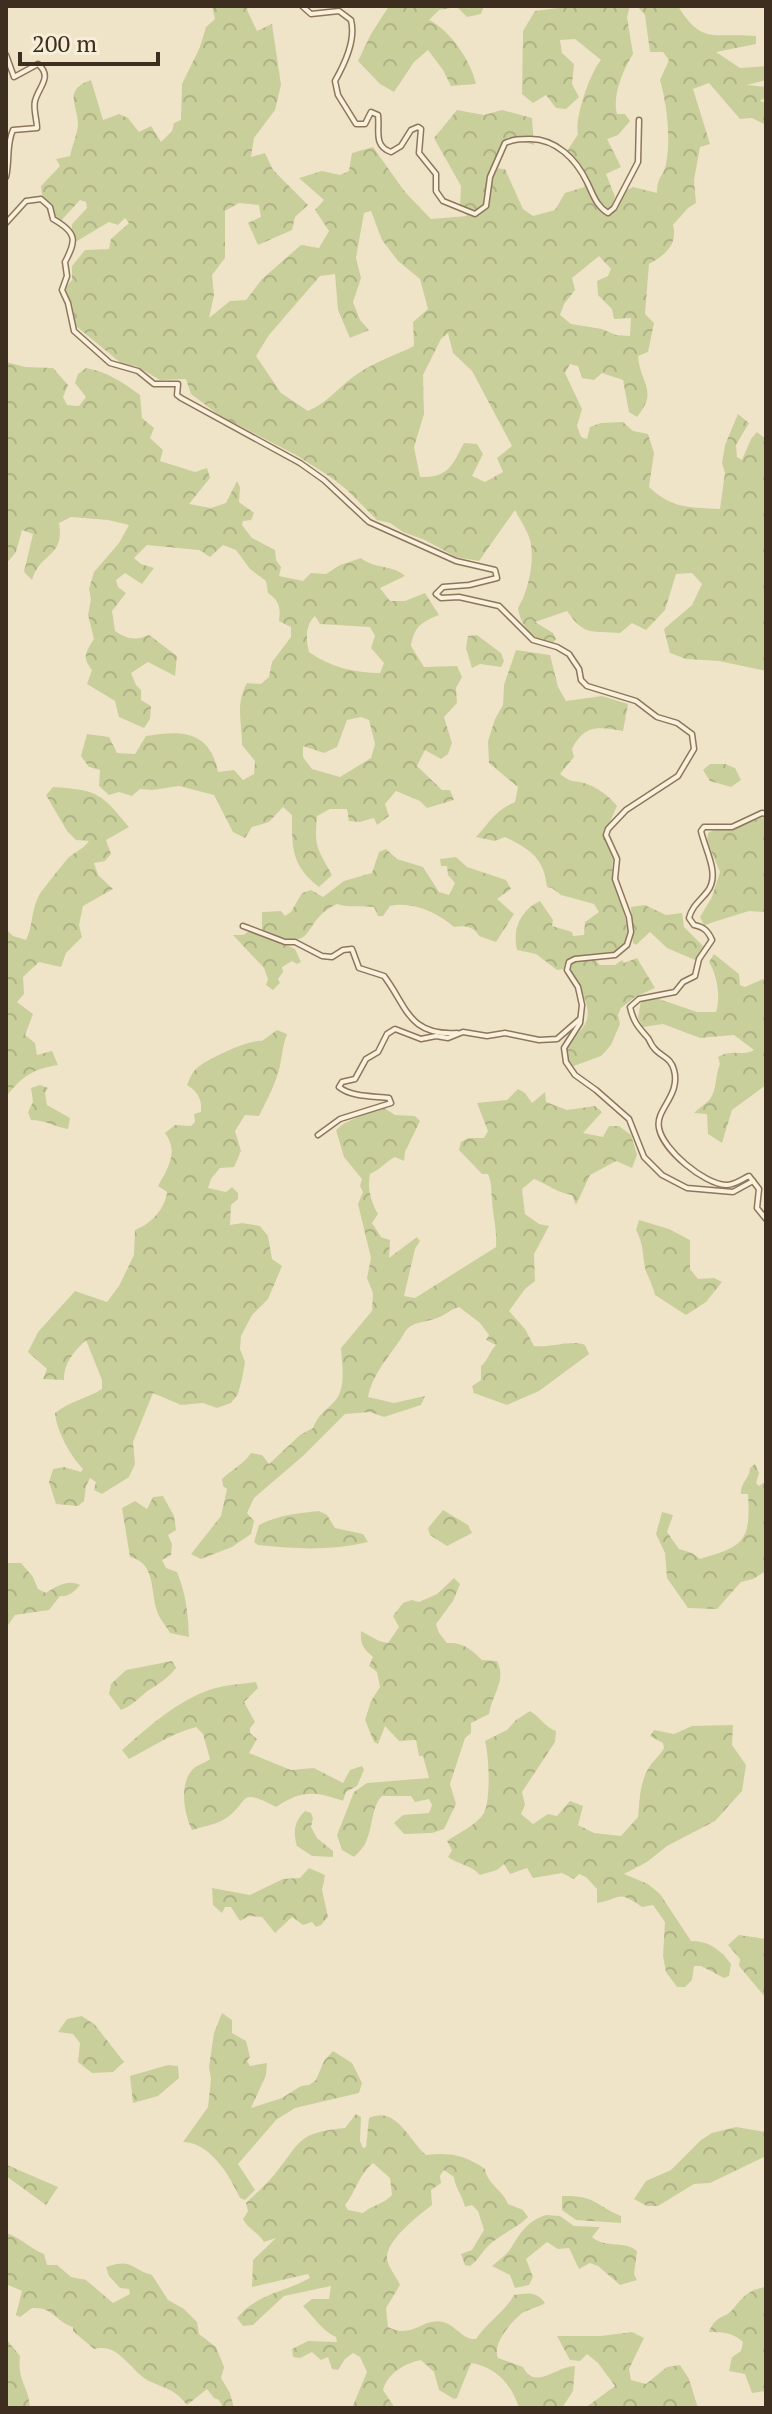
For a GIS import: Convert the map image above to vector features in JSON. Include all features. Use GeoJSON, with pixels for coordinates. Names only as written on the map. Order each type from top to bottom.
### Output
{"type":"FeatureCollection","features":[{"type":"Feature","properties":{"kind":"street"},"geometry":{"type":"LineString","coordinates":[[302,6],[311,14],[339,11],[351,20],[353,35],[343,68],[335,81],[338,95],[356,124],[365,124],[371,112],[378,115],[379,142],[382,148],[391,152],[401,146],[411,130],[421,129],[419,153],[436,174],[436,191],[443,201],[467,212],[475,214],[484,210],[497,157],[505,143],[517,139],[550,141],[579,167],[604,212],[611,211],[638,162],[639,120]]}},
{"type":"Feature","properties":{"kind":"street"},"geometry":{"type":"LineString","coordinates":[[6,55],[14,77],[38,64],[45,76],[44,85],[35,101],[37,128],[13,130],[6,177]]}},
{"type":"Feature","properties":{"kind":"street"},"geometry":{"type":"LineString","coordinates":[[6,223],[26,201],[41,199],[50,207],[53,219],[67,229],[74,248],[65,262],[67,276],[62,290],[74,331],[110,363],[138,371],[154,384],[178,384],[177,395],[181,398],[300,463],[324,480],[369,522],[456,561],[495,570],[499,576],[497,578],[443,587],[436,594],[441,598],[453,596],[499,606],[533,640],[569,654],[587,686],[636,701],[657,717],[677,723],[692,734],[694,749],[678,776],[626,810],[608,829],[606,835],[617,859],[615,879],[629,917],[630,938],[624,950],[615,955],[569,962],[569,975],[582,996],[582,1017],[577,1030],[566,1042],[566,1062],[575,1075],[629,1119],[644,1157],[662,1175],[700,1191],[733,1192],[753,1181]]}},
{"type":"Feature","properties":{"kind":"street"},"geometry":{"type":"LineString","coordinates":[[766,814],[732,827],[704,827],[701,831],[714,876],[711,888],[692,908],[689,918],[694,925],[709,933],[712,940],[699,959],[695,976],[683,982],[675,992],[639,999],[630,1007],[637,1028],[654,1048],[668,1058],[675,1073],[673,1092],[663,1111],[659,1129],[676,1156],[682,1163],[719,1184],[732,1185],[749,1176],[759,1189],[757,1208],[766,1219]]}},
{"type":"Feature","properties":{"kind":"street"},"geometry":{"type":"LineString","coordinates":[[243,926],[285,942],[295,942],[322,956],[332,957],[352,949],[359,968],[381,974],[387,979],[398,1001],[417,1023],[428,1030],[557,1039],[582,1017]]}},
{"type":"Feature","properties":{"kind":"street"},"geometry":{"type":"LineString","coordinates":[[318,1135],[340,1119],[391,1103],[389,1098],[361,1096],[339,1087],[342,1082],[355,1079],[366,1059],[381,1049],[390,1032],[398,1029],[421,1039],[436,1036],[448,1038],[463,1032]]}},
{"type":"Feature","properties":{"kind":"green space"},"geometry":{"type":"Polygon","coordinates":[[[212,6],[248,6],[257,31],[272,24],[281,85],[275,110],[254,138],[251,157],[265,153],[273,170],[308,205],[295,217],[292,230],[258,245],[248,223],[261,217],[259,205],[239,203],[225,211],[225,258],[212,275],[214,295],[209,318],[230,301],[246,300],[262,279],[301,245],[319,248],[329,231],[315,210],[324,200],[299,178],[322,171],[340,175],[349,171],[352,153],[373,147],[405,192],[431,219],[467,216],[460,206],[461,186],[434,138],[457,110],[484,115],[502,110],[532,118],[534,145],[509,137],[503,142],[492,168],[505,169],[523,209],[533,216],[555,210],[565,193],[584,187],[588,179],[566,153],[578,134],[578,118],[584,96],[601,60],[575,39],[560,40],[562,53],[574,64],[572,84],[579,97],[566,109],[556,108],[546,95],[533,103],[522,94],[523,31],[535,11],[572,6],[630,6],[627,17],[633,54],[619,83],[616,107],[617,114],[625,114],[630,121],[618,135],[607,139],[621,167],[606,174],[615,197],[613,210],[623,192],[633,187],[657,193],[667,154],[668,122],[660,80],[669,60],[663,52],[650,52],[645,15],[637,6],[678,6],[702,32],[756,36],[756,44],[716,52],[740,68],[766,66],[766,80],[747,85],[766,87],[766,97],[760,101],[766,103],[766,125],[752,118],[740,119],[709,83],[693,89],[710,144],[700,147],[694,180],[696,203],[673,225],[674,238],[669,249],[649,264],[645,314],[654,323],[648,352],[638,356],[648,393],[643,408],[637,417],[629,412],[623,380],[602,373],[594,380],[582,378],[578,366],[570,364],[565,373],[582,409],[577,426],[581,437],[587,439],[590,427],[601,423],[623,422],[633,431],[648,434],[654,453],[649,487],[674,503],[720,509],[725,445],[738,414],[749,423],[736,445],[737,457],[742,460],[757,432],[766,439],[766,671],[719,661],[686,659],[670,653],[664,629],[692,605],[702,584],[692,573],[676,574],[665,610],[646,630],[632,623],[620,633],[589,631],[578,625],[567,611],[535,622],[553,633],[556,639],[552,644],[539,639],[525,627],[518,608],[525,594],[532,553],[529,536],[515,510],[479,561],[456,557],[390,523],[377,520],[329,476],[219,415],[191,394],[186,379],[160,380],[136,366],[122,364],[76,326],[65,288],[72,280],[72,266],[85,250],[109,249],[111,239],[129,223],[125,218],[118,225],[109,222],[72,244],[72,224],[87,208],[86,202],[80,200],[59,223],[52,222],[43,202],[41,186],[60,166],[56,159],[70,156],[76,135],[78,123],[74,93],[91,80],[103,120],[119,114],[128,118],[139,132],[151,126],[161,142],[172,131],[174,123],[181,120],[182,84],[206,27],[215,19],[212,6]],[[371,211],[364,213],[356,258],[361,278],[353,302],[360,320],[369,330],[350,338],[338,310],[335,274],[320,276],[269,335],[256,356],[281,393],[308,411],[327,400],[360,372],[414,346],[413,322],[428,309],[420,279],[398,261],[382,240],[371,211]],[[599,256],[572,278],[575,290],[560,315],[571,324],[630,336],[631,318],[614,319],[612,309],[598,295],[597,281],[608,276],[611,269],[599,256]],[[448,333],[441,339],[423,375],[424,414],[414,447],[420,477],[443,473],[464,443],[477,444],[483,454],[472,476],[485,482],[503,472],[497,458],[512,446],[472,371],[453,353],[448,333]]]}},
{"type":"Feature","properties":{"kind":"green space"},"geometry":{"type":"Polygon","coordinates":[[[389,6],[484,6],[481,14],[467,17],[457,7],[439,10],[429,20],[458,47],[470,66],[476,84],[451,86],[428,50],[414,62],[394,92],[380,84],[358,61],[389,6]]]}},
{"type":"Feature","properties":{"kind":"green space"},"geometry":{"type":"Polygon","coordinates":[[[6,362],[25,367],[53,368],[68,385],[63,397],[67,405],[79,406],[86,397],[75,383],[78,374],[86,368],[114,378],[140,395],[142,418],[154,428],[150,438],[163,450],[160,461],[195,472],[207,468],[210,478],[189,504],[211,508],[226,503],[237,481],[240,487],[239,502],[254,513],[251,520],[243,521],[242,525],[252,538],[275,550],[281,567],[279,576],[303,581],[311,573],[326,574],[361,558],[405,576],[380,588],[390,601],[405,601],[425,593],[439,615],[419,626],[411,646],[424,667],[457,666],[462,677],[456,688],[457,703],[444,717],[452,743],[448,754],[441,759],[425,750],[417,766],[442,790],[450,790],[454,800],[427,808],[420,801],[396,791],[385,804],[389,816],[377,825],[374,818],[349,821],[347,809],[330,809],[317,816],[318,848],[332,875],[319,887],[298,863],[293,846],[292,815],[283,807],[269,822],[252,827],[245,838],[233,832],[214,795],[179,786],[140,789],[132,796],[119,792],[109,795],[99,786],[100,770],[89,767],[81,756],[87,734],[109,737],[117,753],[135,754],[146,736],[171,733],[192,736],[208,748],[218,772],[234,770],[243,780],[254,774],[255,761],[242,745],[241,698],[247,683],[261,684],[269,677],[272,662],[291,637],[291,627],[279,621],[278,605],[268,593],[266,581],[250,569],[236,550],[223,545],[210,557],[199,550],[147,545],[134,558],[154,568],[142,584],[125,573],[116,580],[118,587],[126,593],[112,611],[115,631],[131,638],[149,635],[177,656],[175,676],[148,662],[131,673],[141,690],[141,700],[151,706],[150,719],[144,728],[119,717],[115,701],[87,684],[92,670],[86,655],[94,639],[88,615],[89,589],[94,572],[119,543],[129,525],[71,517],[59,523],[58,543],[40,564],[32,580],[24,572],[33,534],[22,530],[16,552],[6,564],[6,362]],[[315,616],[307,633],[309,652],[343,668],[380,673],[384,663],[371,648],[375,636],[370,627],[320,624],[315,616]],[[361,717],[347,720],[337,747],[324,753],[303,746],[303,757],[312,769],[340,777],[371,758],[375,744],[369,720],[361,717]]]}},
{"type":"Feature","properties":{"kind":"green space"},"geometry":{"type":"Polygon","coordinates":[[[477,635],[501,653],[504,661],[501,667],[480,664],[472,668],[466,648],[468,636],[477,635]]]}},
{"type":"Feature","properties":{"kind":"green space"},"geometry":{"type":"Polygon","coordinates":[[[516,650],[550,655],[558,687],[566,701],[602,696],[628,704],[623,731],[599,728],[587,731],[577,741],[572,749],[574,757],[560,774],[598,789],[617,806],[604,835],[613,854],[613,879],[627,926],[625,943],[612,953],[572,960],[564,965],[565,969],[557,970],[536,954],[517,950],[517,927],[528,909],[540,901],[553,920],[552,926],[572,932],[573,936],[584,935],[585,922],[599,912],[594,904],[561,895],[547,887],[539,862],[522,846],[505,837],[495,841],[476,837],[497,813],[515,802],[518,787],[489,763],[488,741],[503,705],[504,685],[516,650]]]}},
{"type":"Feature","properties":{"kind":"green space"},"geometry":{"type":"Polygon","coordinates":[[[710,764],[735,768],[741,780],[731,787],[710,781],[703,770],[710,764]]]}},
{"type":"Feature","properties":{"kind":"green space"},"geometry":{"type":"Polygon","coordinates":[[[53,787],[97,795],[129,827],[106,840],[111,854],[105,861],[94,863],[98,875],[113,889],[83,906],[79,925],[82,937],[66,953],[61,967],[39,962],[23,977],[24,994],[17,1002],[33,1014],[25,1035],[35,1043],[37,1055],[52,1051],[58,1065],[29,1075],[6,1097],[6,929],[13,936],[26,940],[41,892],[69,857],[89,841],[76,840],[67,831],[46,795],[53,787]]]}},
{"type":"Feature","properties":{"kind":"green space"},"geometry":{"type":"Polygon","coordinates":[[[766,818],[766,912],[749,911],[704,925],[700,917],[712,897],[720,872],[707,841],[708,833],[729,830],[766,818]]]}},
{"type":"Feature","properties":{"kind":"green space"},"geometry":{"type":"Polygon","coordinates":[[[386,849],[397,859],[423,867],[439,892],[449,895],[455,883],[448,875],[447,866],[441,866],[440,859],[456,857],[467,867],[506,880],[511,889],[497,899],[514,914],[496,942],[479,936],[472,928],[454,927],[432,912],[407,905],[390,906],[383,916],[378,916],[374,907],[337,904],[317,919],[307,934],[293,940],[262,930],[262,912],[281,911],[285,916],[291,912],[302,893],[311,890],[323,897],[344,881],[372,873],[379,852],[386,849]]]}},
{"type":"Feature","properties":{"kind":"green space"},"geometry":{"type":"Polygon","coordinates":[[[645,905],[666,915],[682,913],[684,927],[703,946],[695,960],[667,948],[650,932],[636,945],[633,943],[631,907],[645,905]]]}},
{"type":"Feature","properties":{"kind":"green space"},"geometry":{"type":"Polygon","coordinates":[[[251,930],[295,949],[301,962],[297,964],[292,961],[282,967],[283,972],[278,979],[280,983],[273,990],[266,985],[268,979],[264,968],[233,935],[243,935],[251,930]]]}},
{"type":"Feature","properties":{"kind":"green space"},"geometry":{"type":"Polygon","coordinates":[[[714,954],[739,974],[740,985],[745,987],[763,979],[766,981],[766,1085],[732,1110],[722,1143],[708,1134],[707,1114],[694,1113],[712,1095],[720,1064],[718,1057],[754,1050],[734,1035],[700,1038],[663,1024],[643,1027],[638,1018],[641,1000],[656,998],[697,1012],[716,1012],[717,986],[709,962],[714,954]]]}},
{"type":"Feature","properties":{"kind":"green space"},"geometry":{"type":"Polygon","coordinates":[[[637,958],[655,988],[621,1008],[618,1015],[620,1024],[611,1045],[601,1056],[571,1067],[566,1053],[567,1044],[581,1030],[588,1015],[585,1000],[571,970],[572,962],[594,959],[600,965],[615,965],[622,960],[624,963],[637,958]]]}},
{"type":"Feature","properties":{"kind":"green space"},"geometry":{"type":"Polygon","coordinates":[[[277,1030],[287,1034],[271,1091],[259,1116],[245,1115],[235,1131],[241,1151],[234,1167],[220,1168],[208,1188],[226,1192],[232,1187],[238,1193],[238,1199],[231,1205],[230,1225],[260,1226],[268,1236],[272,1259],[282,1266],[268,1299],[252,1315],[241,1336],[240,1349],[245,1362],[238,1394],[231,1403],[217,1408],[203,1403],[181,1405],[153,1393],[133,1442],[135,1464],[129,1477],[102,1494],[94,1490],[96,1482],[90,1478],[84,1501],[78,1506],[56,1504],[49,1482],[53,1469],[64,1467],[81,1472],[83,1469],[65,1443],[55,1413],[102,1389],[102,1380],[86,1340],[68,1363],[64,1380],[43,1379],[47,1369],[28,1352],[38,1332],[75,1291],[107,1302],[119,1286],[134,1255],[135,1230],[156,1215],[166,1198],[167,1192],[158,1186],[172,1153],[165,1133],[175,1125],[191,1126],[195,1122],[194,1114],[201,1112],[198,1096],[187,1085],[193,1072],[219,1055],[248,1043],[262,1041],[277,1030]]]}},
{"type":"Feature","properties":{"kind":"green space"},"geometry":{"type":"Polygon","coordinates":[[[40,1085],[48,1088],[45,1093],[47,1105],[70,1118],[68,1129],[31,1120],[28,1112],[33,1102],[31,1088],[40,1085]]]}},
{"type":"Feature","properties":{"kind":"green space"},"geometry":{"type":"Polygon","coordinates":[[[518,1089],[532,1103],[545,1092],[546,1102],[567,1110],[595,1106],[602,1112],[583,1133],[603,1137],[609,1126],[619,1126],[631,1135],[637,1155],[632,1168],[616,1161],[590,1175],[576,1205],[572,1195],[534,1179],[522,1189],[525,1214],[539,1224],[549,1226],[534,1254],[535,1281],[509,1311],[525,1329],[534,1346],[580,1343],[585,1345],[589,1354],[539,1391],[507,1405],[474,1393],[472,1386],[481,1380],[481,1366],[496,1345],[486,1340],[489,1335],[480,1323],[459,1307],[411,1326],[380,1368],[368,1397],[394,1403],[425,1396],[421,1405],[384,1417],[370,1412],[345,1414],[254,1498],[247,1513],[254,1521],[251,1534],[232,1547],[201,1559],[191,1554],[221,1516],[227,1489],[222,1479],[251,1453],[262,1455],[269,1464],[300,1435],[313,1428],[337,1398],[343,1377],[341,1348],[372,1311],[373,1293],[367,1278],[371,1258],[358,1204],[363,1192],[360,1186],[362,1179],[344,1157],[336,1130],[381,1106],[395,1115],[415,1116],[420,1121],[405,1152],[404,1161],[395,1157],[391,1159],[370,1174],[369,1185],[378,1214],[372,1223],[381,1237],[390,1240],[389,1258],[417,1237],[420,1241],[415,1249],[404,1296],[415,1298],[496,1247],[488,1174],[482,1174],[459,1150],[461,1142],[468,1138],[484,1138],[488,1131],[477,1103],[507,1100],[518,1089]]]}},
{"type":"Feature","properties":{"kind":"green space"},"geometry":{"type":"Polygon","coordinates":[[[639,1220],[669,1229],[690,1240],[690,1269],[698,1279],[714,1278],[722,1282],[706,1302],[686,1315],[655,1295],[636,1230],[639,1220]]]}},
{"type":"Feature","properties":{"kind":"green space"},"geometry":{"type":"Polygon","coordinates":[[[755,1464],[759,1473],[756,1483],[759,1486],[766,1481],[766,1571],[741,1582],[717,1609],[688,1608],[667,1578],[665,1553],[656,1534],[662,1512],[673,1515],[667,1532],[679,1549],[700,1559],[735,1546],[748,1523],[748,1494],[741,1494],[741,1490],[750,1468],[755,1464]]]}},
{"type":"Feature","properties":{"kind":"green space"},"geometry":{"type":"Polygon","coordinates":[[[163,1496],[174,1516],[176,1530],[168,1535],[172,1544],[171,1555],[162,1560],[166,1568],[177,1572],[180,1580],[189,1637],[170,1633],[157,1611],[148,1571],[138,1560],[130,1557],[122,1508],[135,1501],[147,1509],[153,1497],[163,1496]]]}},
{"type":"Feature","properties":{"kind":"green space"},"geometry":{"type":"Polygon","coordinates":[[[443,1510],[468,1525],[472,1533],[447,1546],[430,1535],[428,1528],[443,1510]]]}},
{"type":"Feature","properties":{"kind":"green space"},"geometry":{"type":"Polygon","coordinates":[[[319,1511],[327,1515],[335,1528],[363,1534],[368,1542],[313,1548],[258,1545],[254,1542],[259,1525],[281,1517],[319,1511]]]}},
{"type":"Feature","properties":{"kind":"green space"},"geometry":{"type":"Polygon","coordinates":[[[6,1563],[21,1563],[38,1589],[46,1593],[66,1583],[80,1585],[71,1594],[60,1596],[49,1610],[15,1615],[6,1628],[6,1563]]]}},
{"type":"Feature","properties":{"kind":"green space"},"geometry":{"type":"Polygon","coordinates":[[[454,1578],[460,1584],[453,1601],[436,1624],[447,1643],[466,1647],[482,1660],[497,1661],[500,1681],[489,1714],[471,1723],[471,1733],[465,1738],[450,1784],[456,1804],[444,1829],[432,1833],[404,1834],[394,1823],[403,1815],[429,1813],[432,1805],[429,1799],[415,1802],[411,1796],[382,1796],[377,1802],[366,1842],[354,1857],[342,1850],[337,1835],[354,1792],[367,1783],[429,1778],[416,1740],[399,1741],[385,1726],[378,1744],[374,1742],[365,1720],[371,1701],[380,1687],[377,1672],[369,1666],[373,1657],[363,1646],[361,1631],[388,1643],[399,1627],[393,1616],[403,1603],[412,1600],[419,1602],[437,1594],[454,1578]]]}},
{"type":"Feature","properties":{"kind":"green space"},"geometry":{"type":"Polygon","coordinates":[[[172,1661],[176,1668],[170,1675],[126,1708],[121,1710],[109,1694],[111,1684],[126,1670],[172,1661]]]}},
{"type":"Feature","properties":{"kind":"green space"},"geometry":{"type":"Polygon","coordinates":[[[256,1682],[258,1688],[244,1702],[255,1722],[250,1733],[257,1739],[249,1753],[291,1770],[314,1768],[343,1783],[350,1770],[362,1766],[364,1770],[357,1786],[346,1792],[343,1801],[309,1794],[294,1797],[276,1807],[249,1797],[223,1820],[192,1830],[185,1808],[184,1791],[192,1770],[210,1759],[203,1734],[196,1727],[187,1730],[129,1759],[122,1750],[187,1700],[217,1688],[256,1682]]]}},
{"type":"Feature","properties":{"kind":"green space"},"geometry":{"type":"Polygon","coordinates":[[[530,1711],[556,1731],[555,1742],[522,1792],[525,1805],[521,1814],[533,1824],[548,1814],[557,1816],[570,1801],[583,1806],[578,1825],[594,1833],[621,1836],[638,1817],[645,1775],[664,1748],[663,1743],[650,1736],[654,1730],[674,1734],[692,1726],[733,1725],[732,1745],[746,1765],[742,1791],[715,1821],[667,1846],[647,1862],[624,1874],[648,1884],[660,1894],[691,1941],[709,1944],[723,1954],[731,1964],[729,1976],[724,1978],[701,1966],[694,1966],[692,1980],[685,1987],[677,1987],[666,1972],[663,1956],[665,1922],[653,1905],[642,1907],[623,1897],[597,1903],[597,1889],[579,1874],[574,1879],[562,1873],[533,1878],[527,1868],[510,1874],[504,1864],[497,1870],[480,1875],[448,1857],[452,1850],[447,1841],[477,1821],[486,1807],[489,1777],[485,1741],[507,1730],[530,1711]]]}},
{"type":"Feature","properties":{"kind":"green space"},"geometry":{"type":"Polygon","coordinates":[[[305,1811],[311,1813],[311,1827],[317,1838],[333,1851],[333,1857],[312,1856],[297,1846],[295,1827],[305,1811]]]}},
{"type":"Feature","properties":{"kind":"green space"},"geometry":{"type":"Polygon","coordinates":[[[309,1868],[325,1875],[322,1890],[328,1917],[316,1927],[312,1922],[303,1925],[292,1917],[275,1933],[262,1917],[249,1916],[240,1921],[231,1907],[225,1907],[222,1913],[213,1905],[212,1888],[250,1895],[283,1879],[300,1878],[309,1868]]]}},
{"type":"Feature","properties":{"kind":"green space"},"geometry":{"type":"Polygon","coordinates":[[[739,1935],[766,1939],[766,1998],[739,1966],[740,1959],[728,1945],[739,1935]]]}},
{"type":"Feature","properties":{"kind":"green space"},"geometry":{"type":"Polygon","coordinates":[[[222,2013],[232,2020],[232,2033],[246,2041],[250,2066],[267,2063],[266,2075],[251,2108],[309,2085],[316,2080],[324,2061],[333,2051],[352,2063],[362,2083],[359,2093],[295,2108],[276,2120],[238,2164],[255,2190],[245,2200],[240,2198],[225,2171],[210,2154],[183,2142],[208,2107],[214,2033],[222,2013]]]}},
{"type":"Feature","properties":{"kind":"green space"},"geometry":{"type":"Polygon","coordinates":[[[82,2016],[95,2025],[124,2062],[113,2072],[92,2073],[78,2062],[80,2043],[73,2034],[58,2032],[67,2019],[82,2016]]]}},
{"type":"Feature","properties":{"kind":"green space"},"geometry":{"type":"Polygon","coordinates":[[[168,2065],[178,2066],[179,2078],[158,2096],[133,2103],[130,2076],[168,2065]]]}},
{"type":"Feature","properties":{"kind":"green space"},"geometry":{"type":"Polygon","coordinates":[[[356,2114],[361,2117],[360,2141],[363,2148],[366,2147],[369,2118],[387,2116],[401,2126],[426,2155],[457,2156],[485,2169],[508,2204],[523,2210],[528,2217],[492,2242],[470,2266],[465,2265],[461,2254],[472,2250],[484,2230],[478,2211],[472,2205],[465,2207],[454,2177],[444,2170],[440,2176],[441,2183],[431,2190],[432,2205],[405,2228],[389,2249],[388,2263],[400,2285],[386,2308],[388,2327],[404,2331],[436,2321],[476,2339],[514,2295],[535,2295],[545,2303],[523,2312],[512,2323],[500,2341],[498,2358],[523,2367],[534,2377],[547,2376],[575,2366],[573,2391],[562,2408],[519,2408],[502,2378],[488,2368],[471,2363],[454,2399],[439,2390],[434,2372],[421,2360],[398,2370],[385,2384],[383,2390],[395,2408],[352,2408],[367,2372],[360,2357],[353,2353],[338,2370],[332,2369],[328,2357],[321,2360],[312,2352],[300,2358],[293,2357],[292,2349],[308,2341],[337,2342],[336,2337],[303,2306],[312,2299],[329,2299],[331,2286],[284,2296],[253,2325],[243,2326],[237,2318],[253,2304],[310,2278],[308,2274],[252,2287],[253,2260],[276,2238],[264,2242],[248,2225],[243,2219],[248,2211],[246,2203],[308,2136],[345,2128],[356,2114]],[[373,2163],[345,2205],[348,2210],[363,2213],[389,2198],[392,2195],[390,2178],[373,2163]]]}},
{"type":"Feature","properties":{"kind":"green space"},"geometry":{"type":"Polygon","coordinates":[[[736,2127],[766,2132],[766,2156],[710,2183],[694,2184],[658,2206],[647,2206],[634,2199],[646,2181],[671,2170],[701,2140],[712,2133],[736,2127]]]}},
{"type":"Feature","properties":{"kind":"green space"},"geometry":{"type":"Polygon","coordinates":[[[7,2165],[58,2187],[46,2205],[6,2176],[7,2165]]]}},
{"type":"Feature","properties":{"kind":"green space"},"geometry":{"type":"Polygon","coordinates":[[[562,2196],[581,2197],[594,2202],[621,2216],[621,2223],[576,2220],[562,2210],[562,2196]]]}},
{"type":"Feature","properties":{"kind":"green space"},"geometry":{"type":"Polygon","coordinates":[[[547,2215],[560,2216],[574,2226],[600,2227],[592,2237],[597,2241],[627,2246],[637,2251],[634,2274],[637,2280],[620,2285],[598,2266],[590,2263],[579,2269],[569,2248],[558,2249],[547,2242],[526,2259],[533,2277],[529,2285],[515,2288],[510,2275],[492,2266],[507,2253],[530,2223],[547,2215]]]}},
{"type":"Feature","properties":{"kind":"green space"},"geometry":{"type":"Polygon","coordinates":[[[6,2233],[44,2254],[47,2265],[57,2265],[71,2277],[86,2280],[113,2303],[130,2294],[129,2289],[120,2288],[109,2276],[106,2267],[126,2264],[152,2275],[168,2300],[184,2309],[197,2322],[199,2334],[216,2347],[224,2367],[221,2378],[234,2408],[223,2408],[207,2389],[187,2405],[175,2393],[144,2377],[118,2354],[103,2348],[94,2349],[73,2331],[73,2327],[50,2312],[32,2308],[20,2317],[16,2315],[22,2291],[6,2284],[6,2233]]]}},
{"type":"Feature","properties":{"kind":"green space"},"geometry":{"type":"Polygon","coordinates":[[[766,2287],[766,2391],[752,2393],[745,2374],[729,2371],[732,2357],[741,2351],[743,2342],[731,2334],[709,2332],[718,2319],[730,2312],[747,2294],[766,2287]]]}},
{"type":"Feature","properties":{"kind":"green space"},"geometry":{"type":"Polygon","coordinates":[[[632,2332],[644,2338],[629,2369],[631,2380],[646,2384],[667,2367],[680,2365],[689,2379],[698,2408],[585,2408],[615,2386],[587,2354],[580,2361],[570,2360],[557,2336],[632,2332]]]}},
{"type":"Feature","properties":{"kind":"green space"},"geometry":{"type":"Polygon","coordinates":[[[6,2339],[20,2356],[20,2372],[30,2408],[6,2408],[6,2339]]]}}]}
